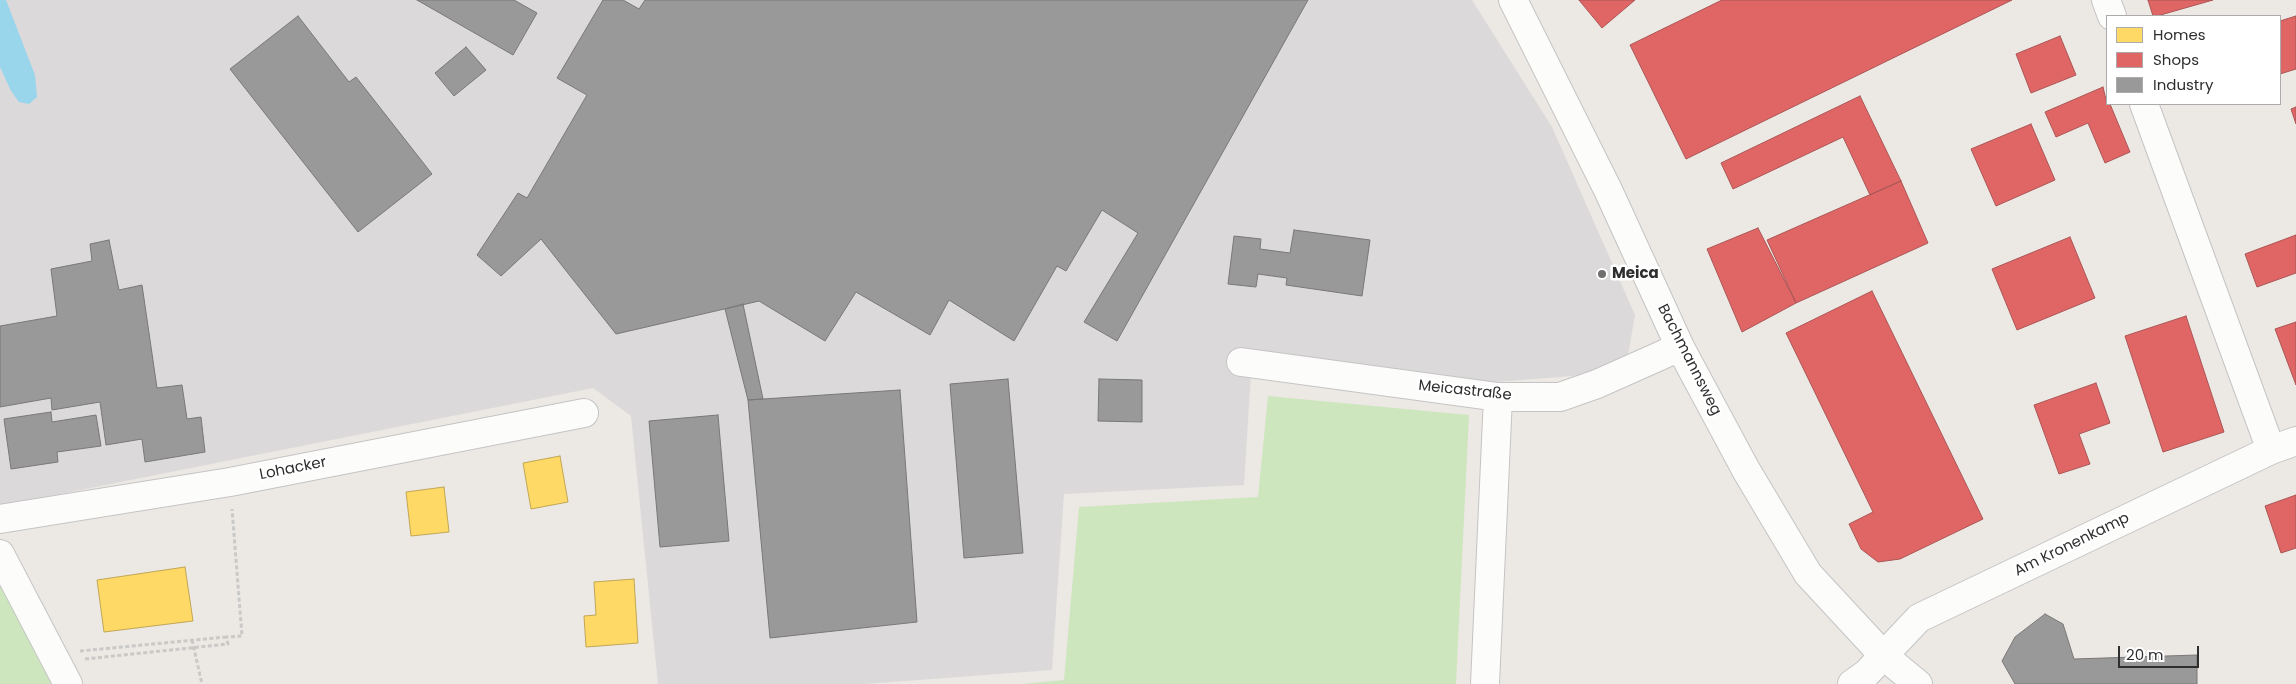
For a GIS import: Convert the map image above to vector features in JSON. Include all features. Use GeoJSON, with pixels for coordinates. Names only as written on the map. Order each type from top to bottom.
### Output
{"type":"FeatureCollection","features":[{"type":"Feature","properties":{"kind":"street","name":"Bachmannsweg"},"geometry":{"type":"LineString","coordinates":[[1513,0],[1608,190],[1680,347],[1746,470],[1808,574],[1884,656],[1918,684]]}},
{"type":"Feature","properties":{"kind":"street"},"geometry":{"type":"LineString","coordinates":[[2106,0],[2112,15]]}},
{"type":"Feature","properties":{"kind":"street"},"geometry":{"type":"LineString","coordinates":[[2144,105],[2271,450]]}},
{"type":"Feature","properties":{"kind":"street","name":"Meicastraße"},"geometry":{"type":"LineString","coordinates":[[1241,362],[1498,397],[1560,397],[1597,384],[1680,347]]}},
{"type":"Feature","properties":{"kind":"street"},"geometry":{"type":"LineString","coordinates":[[1485,684],[1498,397]]}},
{"type":"Feature","properties":{"kind":"street","name":"Lohacker"},"geometry":{"type":"LineString","coordinates":[[0,519],[230,482],[584,413]]}},
{"type":"Feature","properties":{"kind":"street","name":"Am Kronenkamp"},"geometry":{"type":"LineString","coordinates":[[1852,684],[1884,656],[1919,618],[2271,450],[2296,442]]}},
{"type":"Feature","properties":{"kind":"street"},"geometry":{"type":"LineString","coordinates":[[0,554],[67,666]]}},
{"type":"Feature","properties":{"kind":"path"},"geometry":{"type":"LineString","coordinates":[[67,666],[192,640],[242,636],[230,482]]}},
{"type":"Feature","properties":{"kind":"path"},"geometry":{"type":"LineString","coordinates":[[67,666],[193,647],[228,644],[226,637]]}},
{"type":"Feature","properties":{"kind":"path"},"geometry":{"type":"LineString","coordinates":[[192,640],[202,684]]}},
{"type":"Feature","properties":{"kind":"shaded area"},"geometry":{"type":"Polygon","coordinates":[[[0,0],[1472,0],[1552,127],[1635,315],[1628,355],[1586,375],[1494,382],[1252,358],[1244,485],[1064,494],[1052,670],[865,684],[658,684],[631,416],[593,388],[0,506],[0,0]]]}},
{"type":"Feature","properties":{"kind":"green space"},"geometry":{"type":"Polygon","coordinates":[[[1268,396],[1469,415],[1456,684],[1022,684],[1064,680],[1079,507],[1258,497],[1268,396]]]}},
{"type":"Feature","properties":{"kind":"green space"},"geometry":{"type":"Polygon","coordinates":[[[0,580],[55,684],[0,684],[0,580]]]}},
{"type":"Feature","properties":{"kind":"water"},"geometry":{"type":"Polygon","coordinates":[[[0,0],[6,0],[35,75],[37,97],[29,104],[19,102],[11,91],[0,67],[0,0]]]}},
{"type":"Feature","properties":{"kind":"building: Homes"},"geometry":{"type":"Polygon","coordinates":[[[560,456],[568,502],[531,509],[523,463],[560,456]]]}},
{"type":"Feature","properties":{"kind":"building: Homes"},"geometry":{"type":"Polygon","coordinates":[[[444,487],[449,532],[411,536],[406,492],[444,487]]]}},
{"type":"Feature","properties":{"kind":"building: Homes"},"geometry":{"type":"Polygon","coordinates":[[[185,567],[193,621],[104,632],[97,580],[185,567]]]}},
{"type":"Feature","properties":{"kind":"building: Homes"},"geometry":{"type":"Polygon","coordinates":[[[634,579],[638,643],[586,647],[584,616],[596,615],[594,582],[634,579]]]}},
{"type":"Feature","properties":{"kind":"building: Shops"},"geometry":{"type":"Polygon","coordinates":[[[1579,0],[1635,0],[1602,28],[1579,0]]]}},
{"type":"Feature","properties":{"kind":"building: Shops"},"geometry":{"type":"Polygon","coordinates":[[[1722,0],[2012,0],[1686,159],[1630,45],[1722,0]]]}},
{"type":"Feature","properties":{"kind":"building: Shops"},"geometry":{"type":"Polygon","coordinates":[[[2148,0],[2213,0],[2160,15],[2153,15],[2148,0]]]}},
{"type":"Feature","properties":{"kind":"building: Shops"},"geometry":{"type":"Polygon","coordinates":[[[2296,16],[2296,69],[2281,74],[2281,21],[2296,16]]]}},
{"type":"Feature","properties":{"kind":"building: Shops"},"geometry":{"type":"Polygon","coordinates":[[[2060,36],[2076,75],[2031,93],[2016,54],[2060,36]]]}},
{"type":"Feature","properties":{"kind":"building: Shops"},"geometry":{"type":"Polygon","coordinates":[[[2103,87],[2106,105],[2110,105],[2130,152],[2105,163],[2088,123],[2056,137],[2045,112],[2103,87]]]}},
{"type":"Feature","properties":{"kind":"building: Shops"},"geometry":{"type":"Polygon","coordinates":[[[1860,96],[1901,181],[1870,195],[1843,137],[1733,189],[1721,163],[1860,96]]]}},
{"type":"Feature","properties":{"kind":"building: Shops"},"geometry":{"type":"Polygon","coordinates":[[[2296,107],[2296,124],[2291,109],[2296,107]]]}},
{"type":"Feature","properties":{"kind":"building: Shops"},"geometry":{"type":"Polygon","coordinates":[[[2031,124],[2055,180],[1996,206],[1971,149],[2031,124]]]}},
{"type":"Feature","properties":{"kind":"building: Shops"},"geometry":{"type":"Polygon","coordinates":[[[1901,181],[1928,243],[1796,303],[1767,240],[1901,181]]]}},
{"type":"Feature","properties":{"kind":"building: Shops"},"geometry":{"type":"Polygon","coordinates":[[[1758,228],[1796,303],[1742,332],[1707,249],[1758,228]]]}},
{"type":"Feature","properties":{"kind":"building: Shops"},"geometry":{"type":"Polygon","coordinates":[[[2296,235],[2296,273],[2257,287],[2245,254],[2296,235]]]}},
{"type":"Feature","properties":{"kind":"building: Shops"},"geometry":{"type":"Polygon","coordinates":[[[2070,237],[2095,298],[2017,330],[1992,269],[2070,237]]]}},
{"type":"Feature","properties":{"kind":"building: Shops"},"geometry":{"type":"Polygon","coordinates":[[[1872,291],[1983,519],[1900,559],[1878,562],[1861,549],[1849,524],[1873,512],[1786,333],[1872,291]]]}},
{"type":"Feature","properties":{"kind":"building: Shops"},"geometry":{"type":"Polygon","coordinates":[[[2186,316],[2224,432],[2163,452],[2125,336],[2186,316]]]}},
{"type":"Feature","properties":{"kind":"building: Shops"},"geometry":{"type":"Polygon","coordinates":[[[2296,322],[2296,385],[2275,329],[2296,322]]]}},
{"type":"Feature","properties":{"kind":"building: Shops"},"geometry":{"type":"Polygon","coordinates":[[[2096,383],[2110,423],[2079,434],[2090,464],[2059,474],[2034,405],[2096,383]]]}},
{"type":"Feature","properties":{"kind":"building: Shops"},"geometry":{"type":"Polygon","coordinates":[[[2296,495],[2296,548],[2281,553],[2265,506],[2296,495]]]}},
{"type":"Feature","properties":{"kind":"building: Industry"},"geometry":{"type":"Polygon","coordinates":[[[417,0],[514,0],[537,13],[513,55],[417,0]]]}},
{"type":"Feature","properties":{"kind":"building: Industry"},"geometry":{"type":"Polygon","coordinates":[[[603,0],[623,0],[639,9],[645,0],[1308,0],[1117,341],[1084,322],[1138,233],[1102,210],[1066,271],[1057,266],[1014,341],[949,300],[930,335],[856,292],[825,341],[759,301],[616,334],[541,239],[501,276],[477,255],[518,193],[527,198],[587,95],[557,78],[603,0]]]}},
{"type":"Feature","properties":{"kind":"building: Industry"},"geometry":{"type":"Polygon","coordinates":[[[298,16],[349,82],[356,77],[432,174],[358,232],[230,69],[298,16]]]}},
{"type":"Feature","properties":{"kind":"building: Industry"},"geometry":{"type":"Polygon","coordinates":[[[466,47],[486,70],[454,96],[435,73],[466,47]]]}},
{"type":"Feature","properties":{"kind":"building: Industry"},"geometry":{"type":"Polygon","coordinates":[[[1294,230],[1370,240],[1362,296],[1286,285],[1287,278],[1258,274],[1256,287],[1228,284],[1234,236],[1261,239],[1260,249],[1290,253],[1294,230]]]}},
{"type":"Feature","properties":{"kind":"building: Industry"},"geometry":{"type":"Polygon","coordinates":[[[109,240],[119,290],[142,285],[157,388],[182,385],[187,419],[201,417],[205,452],[145,462],[142,439],[106,445],[100,402],[52,410],[51,398],[0,407],[0,326],[57,316],[51,269],[92,261],[90,244],[109,240]]]}},
{"type":"Feature","properties":{"kind":"building: Industry"},"geometry":{"type":"Polygon","coordinates":[[[743,304],[763,399],[748,400],[725,309],[743,304]]]}},
{"type":"Feature","properties":{"kind":"building: Industry"},"geometry":{"type":"Polygon","coordinates":[[[1008,379],[1023,553],[964,558],[950,384],[1008,379]]]}},
{"type":"Feature","properties":{"kind":"building: Industry"},"geometry":{"type":"Polygon","coordinates":[[[1099,379],[1142,380],[1142,422],[1098,421],[1099,379]]]}},
{"type":"Feature","properties":{"kind":"building: Industry"},"geometry":{"type":"Polygon","coordinates":[[[900,390],[917,622],[770,638],[748,400],[900,390]]]}},
{"type":"Feature","properties":{"kind":"building: Industry"},"geometry":{"type":"Polygon","coordinates":[[[51,412],[52,422],[96,415],[101,446],[57,452],[58,462],[11,469],[4,419],[51,412]]]}},
{"type":"Feature","properties":{"kind":"building: Industry"},"geometry":{"type":"Polygon","coordinates":[[[718,415],[729,541],[660,547],[649,421],[718,415]]]}},
{"type":"Feature","properties":{"kind":"building: Industry"},"geometry":{"type":"Polygon","coordinates":[[[2045,614],[2063,624],[2074,659],[2197,655],[2197,684],[2015,684],[2002,661],[2015,637],[2045,614]]]}},
{"type":"Feature","properties":{"kind":"place","name":"Meica"},"geometry":{"type":"Point","coordinates":[1602,274]}}]}
